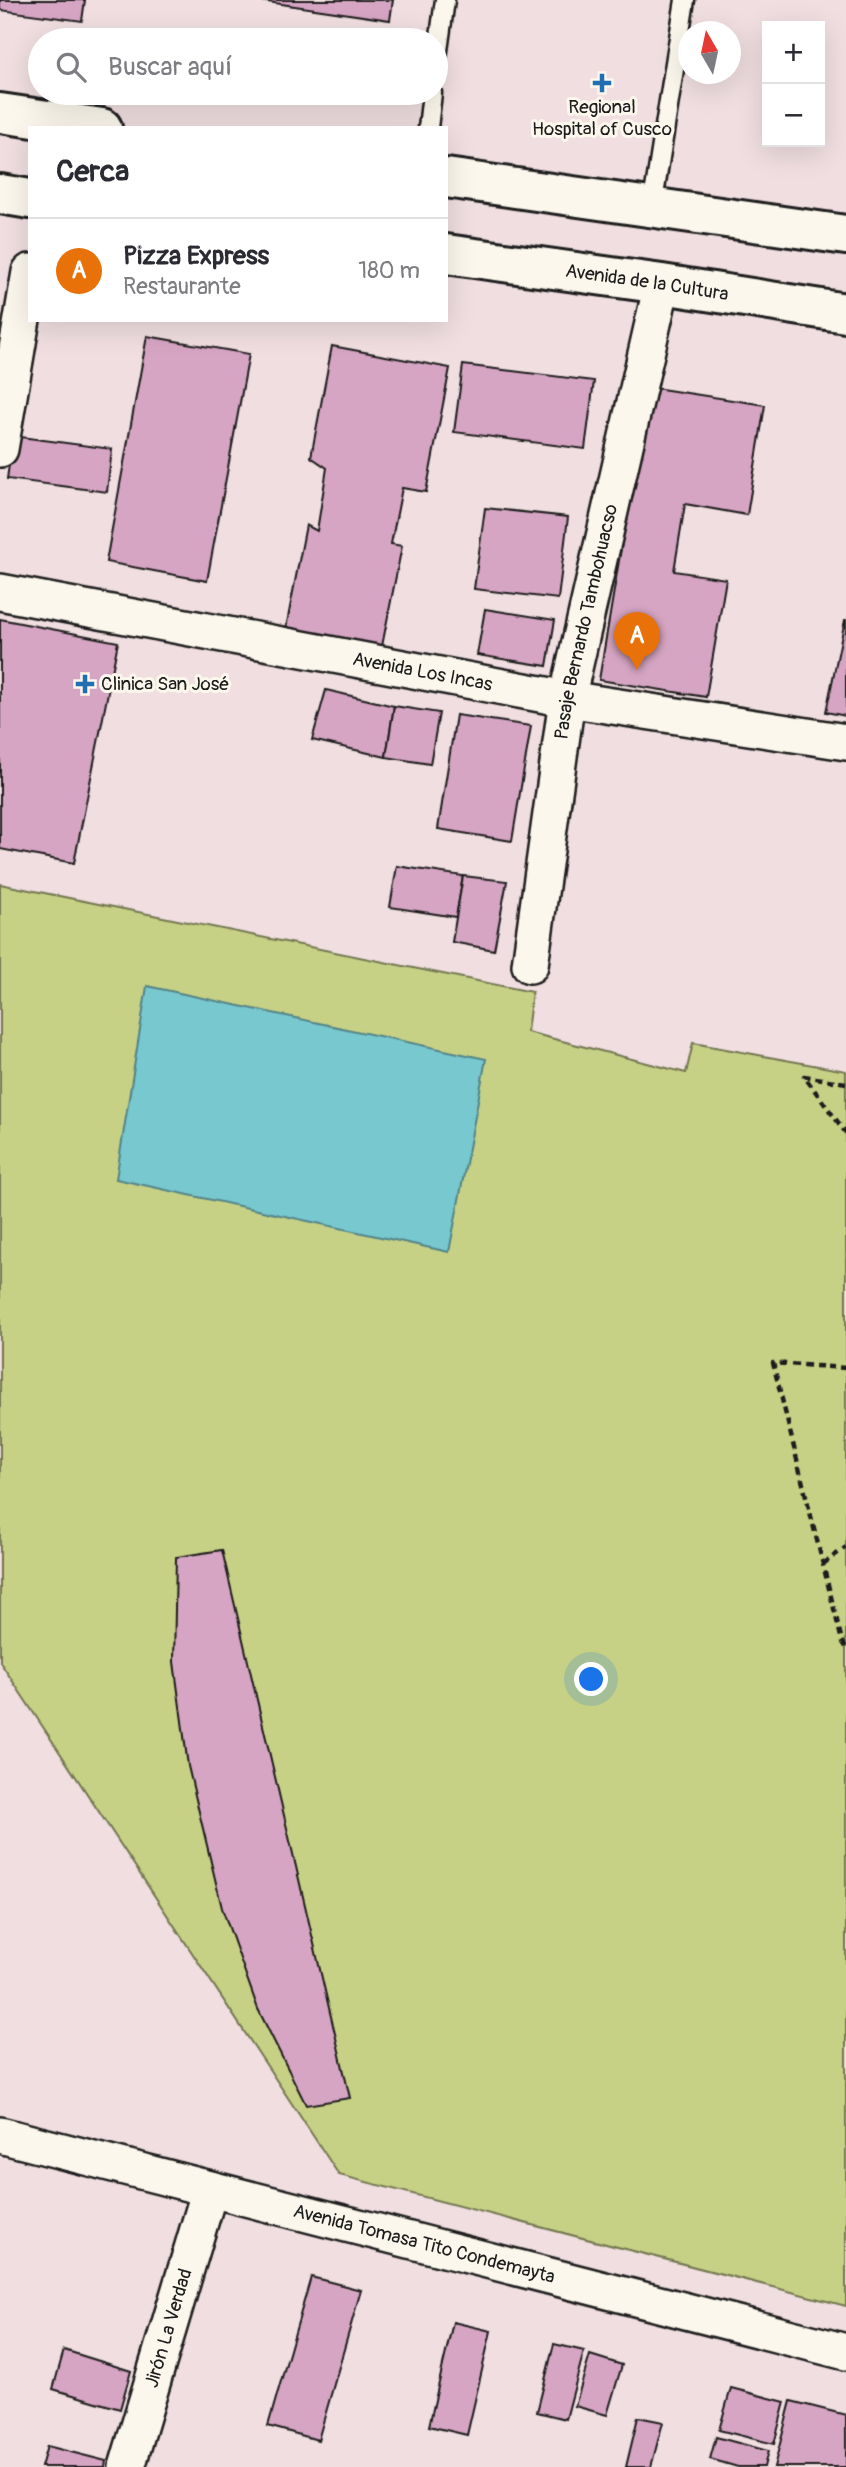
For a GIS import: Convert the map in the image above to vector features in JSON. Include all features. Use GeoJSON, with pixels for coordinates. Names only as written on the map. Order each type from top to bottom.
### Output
{"type":"FeatureCollection","features":[{"type":"Feature","properties":{"kind":"highway"},"geometry":{"type":"LineString","coordinates":[[0,113],[88,126]]}},
{"type":"Feature","properties":{"kind":"highway"},"geometry":{"type":"LineString","coordinates":[[448,178],[846,235]]}},
{"type":"Feature","properties":{"kind":"highway"},"geometry":{"type":"LineString","coordinates":[[0,194],[28,199]]}},
{"type":"Feature","properties":{"kind":"highway","name":"Avenida de la Cultura"},"geometry":{"type":"LineString","coordinates":[[448,254],[846,313]]}},
{"type":"Feature","properties":{"kind":"street"},"geometry":{"type":"LineString","coordinates":[[0,449],[28,284]]}},
{"type":"Feature","properties":{"kind":"street","name":"Pasaje Bernardo Tambohuacso"},"geometry":{"type":"LineString","coordinates":[[530,965],[566,699],[662,284]]}},
{"type":"Feature","properties":{"kind":"street","name":"Avenida Los Incas"},"geometry":{"type":"LineString","coordinates":[[0,592],[566,699],[846,743]]}},
{"type":"Feature","properties":{"kind":"street","name":"Avenida Tomasa Tito Condemayta"},"geometry":{"type":"LineString","coordinates":[[0,2135],[846,2352]]}},
{"type":"Feature","properties":{"kind":"street","name":"Jirón La Verdad"},"geometry":{"type":"LineString","coordinates":[[127,2467],[210,2189]]}},
{"type":"Feature","properties":{"kind":"lane"},"geometry":{"type":"LineString","coordinates":[[441,28],[445,0]]}},
{"type":"Feature","properties":{"kind":"lane"},"geometry":{"type":"LineString","coordinates":[[652,208],[685,0]]}},
{"type":"Feature","properties":{"kind":"lane"},"geometry":{"type":"LineString","coordinates":[[428,126],[431,105]]}},
{"type":"Feature","properties":{"kind":"path"},"geometry":{"type":"LineString","coordinates":[[846,1083],[804,1076],[846,1133]]}},
{"type":"Feature","properties":{"kind":"path"},"geometry":{"type":"LineString","coordinates":[[846,1368],[773,1363],[842,1641],[846,1647]]}},
{"type":"Feature","properties":{"kind":"path"},"geometry":{"type":"LineString","coordinates":[[823,1564],[846,1547]]}},
{"type":"Feature","properties":{"kind":"green space"},"geometry":{"type":"Polygon","coordinates":[[[0,884],[532,992],[527,1032],[686,1073],[693,1043],[846,1071],[846,2306],[339,2175],[0,1662],[0,884]]]}},
{"type":"Feature","properties":{"kind":"water"},"geometry":{"type":"Polygon","coordinates":[[[147,986],[486,1059],[449,1252],[116,1179],[147,986]]]}},
{"type":"Feature","properties":{"kind":"building"},"geometry":{"type":"Polygon","coordinates":[[[0,0],[85,0],[82,21],[0,10],[0,0]]]}},
{"type":"Feature","properties":{"kind":"building"},"geometry":{"type":"Polygon","coordinates":[[[254,0],[393,0],[390,20],[254,0]]]}},
{"type":"Feature","properties":{"kind":"building"},"geometry":{"type":"Polygon","coordinates":[[[147,336],[249,354],[207,581],[106,562],[147,336]]]}},
{"type":"Feature","properties":{"kind":"building"},"geometry":{"type":"Polygon","coordinates":[[[332,346],[450,368],[426,492],[402,488],[391,544],[402,546],[382,646],[286,628],[306,525],[317,531],[327,468],[311,457],[332,346]]]}},
{"type":"Feature","properties":{"kind":"building"},"geometry":{"type":"Polygon","coordinates":[[[463,365],[594,381],[585,449],[454,432],[463,365]]]}},
{"type":"Feature","properties":{"kind":"building"},"geometry":{"type":"Polygon","coordinates":[[[648,387],[765,405],[747,515],[685,504],[674,571],[726,579],[706,697],[599,680],[648,387]]]}},
{"type":"Feature","properties":{"kind":"building"},"geometry":{"type":"Polygon","coordinates":[[[13,436],[112,449],[107,492],[7,479],[13,436]]]}},
{"type":"Feature","properties":{"kind":"building"},"geometry":{"type":"Polygon","coordinates":[[[485,508],[568,517],[558,599],[474,589],[485,508]]]}},
{"type":"Feature","properties":{"kind":"building"},"geometry":{"type":"Polygon","coordinates":[[[485,609],[555,620],[547,666],[477,655],[485,609]]]}},
{"type":"Feature","properties":{"kind":"building"},"geometry":{"type":"Polygon","coordinates":[[[0,619],[118,642],[74,863],[0,849],[0,619]]]}},
{"type":"Feature","properties":{"kind":"building"},"geometry":{"type":"Polygon","coordinates":[[[846,620],[846,716],[826,712],[846,620]]]}},
{"type":"Feature","properties":{"kind":"building"},"geometry":{"type":"Polygon","coordinates":[[[326,690],[394,706],[386,757],[312,740],[326,690]]]}},
{"type":"Feature","properties":{"kind":"building"},"geometry":{"type":"Polygon","coordinates":[[[394,706],[439,713],[430,764],[386,757],[394,706]]]}},
{"type":"Feature","properties":{"kind":"building"},"geometry":{"type":"Polygon","coordinates":[[[456,715],[531,726],[512,841],[438,829],[456,715]]]}},
{"type":"Feature","properties":{"kind":"building"},"geometry":{"type":"Polygon","coordinates":[[[397,866],[463,876],[456,917],[390,907],[397,866]]]}},
{"type":"Feature","properties":{"kind":"building"},"geometry":{"type":"Polygon","coordinates":[[[463,876],[507,881],[494,950],[452,942],[463,876]]]}},
{"type":"Feature","properties":{"kind":"building"},"geometry":{"type":"Polygon","coordinates":[[[222,1550],[350,2098],[306,2105],[258,2009],[222,1908],[188,1766],[174,1662],[176,1557],[222,1550]]]}},
{"type":"Feature","properties":{"kind":"building"},"geometry":{"type":"Polygon","coordinates":[[[311,2277],[361,2290],[318,2440],[268,2426],[311,2277]]]}},
{"type":"Feature","properties":{"kind":"building"},"geometry":{"type":"Polygon","coordinates":[[[453,2322],[491,2331],[467,2435],[429,2426],[453,2322]]]}},
{"type":"Feature","properties":{"kind":"building"},"geometry":{"type":"Polygon","coordinates":[[[554,2344],[584,2351],[566,2419],[537,2412],[554,2344]]]}},
{"type":"Feature","properties":{"kind":"building"},"geometry":{"type":"Polygon","coordinates":[[[64,2350],[131,2371],[120,2409],[53,2389],[64,2350]]]}},
{"type":"Feature","properties":{"kind":"building"},"geometry":{"type":"Polygon","coordinates":[[[590,2355],[622,2365],[607,2415],[575,2406],[590,2355]]]}},
{"type":"Feature","properties":{"kind":"building"},"geometry":{"type":"Polygon","coordinates":[[[731,2388],[785,2402],[774,2444],[719,2430],[731,2388]]]}},
{"type":"Feature","properties":{"kind":"building"},"geometry":{"type":"Polygon","coordinates":[[[791,2401],[846,2415],[846,2467],[774,2467],[791,2401]]]}},
{"type":"Feature","properties":{"kind":"building"},"geometry":{"type":"Polygon","coordinates":[[[638,2417],[663,2422],[651,2467],[626,2467],[638,2417]]]}},
{"type":"Feature","properties":{"kind":"building"},"geometry":{"type":"Polygon","coordinates":[[[716,2437],[768,2451],[764,2467],[738,2467],[710,2459],[716,2437]]]}},
{"type":"Feature","properties":{"kind":"building"},"geometry":{"type":"Polygon","coordinates":[[[47,2446],[106,2461],[105,2467],[41,2467],[47,2446]]]}},
{"type":"Feature","properties":{"kind":"place","name":"Regional Hospital of Cusco"},"geometry":{"type":"Point","coordinates":[602,83]}},
{"type":"Feature","properties":{"kind":"place","name":"Pizza Express"},"geometry":{"type":"Point","coordinates":[637,670]}},
{"type":"Feature","properties":{"kind":"place","name":"Clinica San José"},"geometry":{"type":"Point","coordinates":[85,684]}}]}
